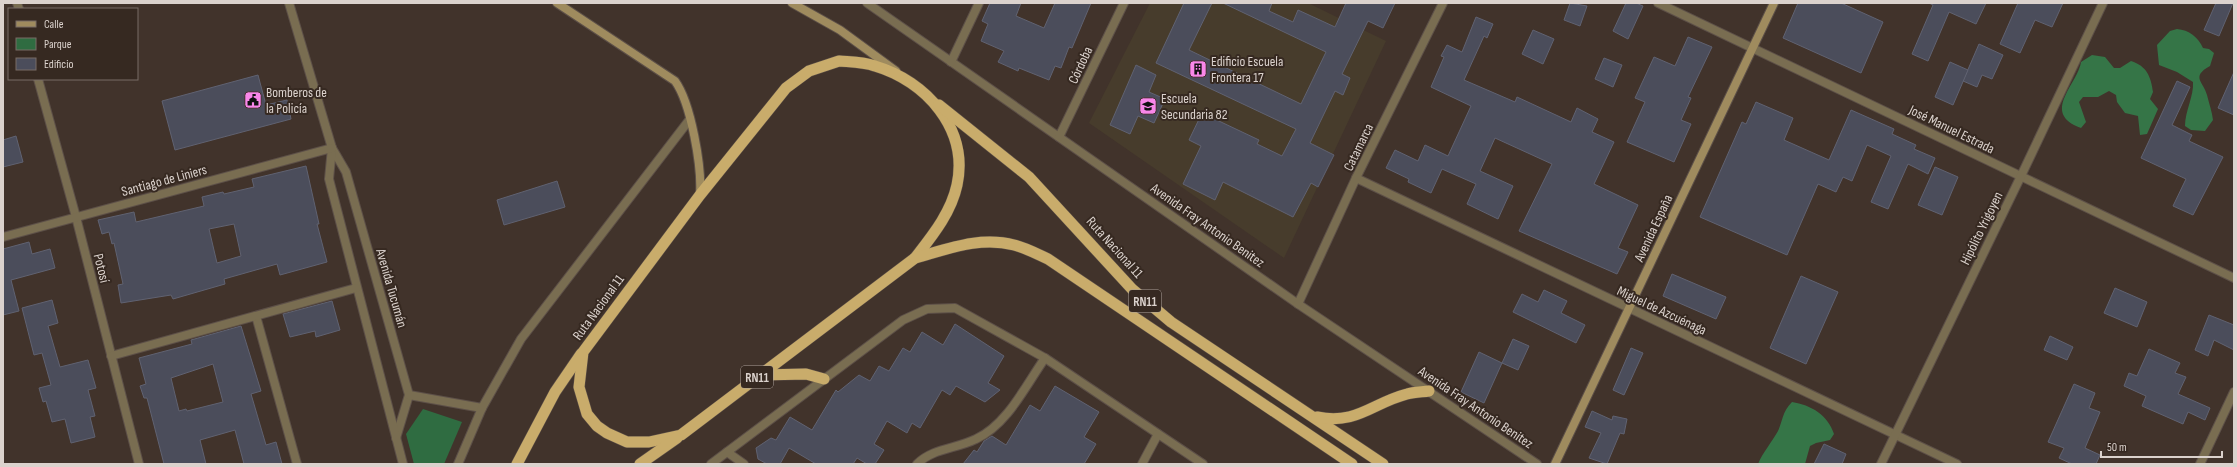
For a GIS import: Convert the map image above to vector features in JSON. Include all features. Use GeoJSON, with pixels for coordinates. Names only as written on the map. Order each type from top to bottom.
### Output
{"type":"FeatureCollection","features":[{"type":"Feature","properties":{"kind":"highway","name":"Ruta Nacional 11"},"geometry":{"type":"LineString","coordinates":[[936,103],[955,138],[960,160],[957,185],[943,221],[915,258],[681,435],[649,442],[627,442],[606,433],[597,426],[587,414],[579,387],[583,352],[700,194],[786,88],[809,71],[839,61],[875,66],[910,81],[1029,177],[1132,289],[1171,322],[1383,464]]}},
{"type":"Feature","properties":{"kind":"highway","name":"Ruta Nacional 11"},"geometry":{"type":"LineString","coordinates":[[915,258],[975,242],[996,241],[1015,245],[1048,259],[1352,464]]}},
{"type":"Feature","properties":{"kind":"highway","name":"RN11"},"geometry":{"type":"LineString","coordinates":[[517,464],[555,392],[583,352]]}},
{"type":"Feature","properties":{"kind":"highway"},"geometry":{"type":"LineString","coordinates":[[760,375],[798,373],[824,379]]}},
{"type":"Feature","properties":{"kind":"highway"},"geometry":{"type":"LineString","coordinates":[[1310,415],[1332,420],[1347,418],[1364,413],[1407,394],[1429,391]]}},
{"type":"Feature","properties":{"kind":"highway","name":"RN11"},"geometry":{"type":"LineString","coordinates":[[640,464],[681,435]]}},
{"type":"Feature","properties":{"kind":"main road"},"geometry":{"type":"LineString","coordinates":[[557,3],[675,81],[682,90],[690,119],[701,173],[700,194]]}},
{"type":"Feature","properties":{"kind":"main road"},"geometry":{"type":"LineString","coordinates":[[792,3],[840,30],[910,81]]}},
{"type":"Feature","properties":{"kind":"main road","name":"Avenida España"},"geometry":{"type":"LineString","coordinates":[[1555,464],[1774,3]]}},
{"type":"Feature","properties":{"kind":"street","name":"Avenida Tucumán"},"geometry":{"type":"LineString","coordinates":[[289,3],[332,148],[346,172],[409,396]]}},
{"type":"Feature","properties":{"kind":"street","name":"Avenida Fray Antonio Benitez"},"geometry":{"type":"LineString","coordinates":[[867,3],[1298,304],[1537,464]]}},
{"type":"Feature","properties":{"kind":"street"},"geometry":{"type":"LineString","coordinates":[[951,62],[979,3]]}},
{"type":"Feature","properties":{"kind":"street","name":"Córdoba"},"geometry":{"type":"LineString","coordinates":[[1059,138],[1124,3]]}},
{"type":"Feature","properties":{"kind":"street","name":"Catamarca"},"geometry":{"type":"LineString","coordinates":[[1298,304],[1356,178],[1443,3]]}},
{"type":"Feature","properties":{"kind":"street","name":"José Manuel Estrada"},"geometry":{"type":"LineString","coordinates":[[1658,3],[2234,278]]}},
{"type":"Feature","properties":{"kind":"street","name":"Hipólito Yrigoyen"},"geometry":{"type":"LineString","coordinates":[[1881,464],[2103,3]]}},
{"type":"Feature","properties":{"kind":"street","name":"Potosí"},"geometry":{"type":"LineString","coordinates":[[38,80],[76,217],[139,464]]}},
{"type":"Feature","properties":{"kind":"street"},"geometry":{"type":"LineString","coordinates":[[458,464],[482,408],[521,339],[690,119]]}},
{"type":"Feature","properties":{"kind":"street","name":"Avenida Tucumán"},"geometry":{"type":"LineString","coordinates":[[332,148],[329,179],[356,288],[403,464]]}},
{"type":"Feature","properties":{"kind":"street","name":"Santiago de Liniers"},"geometry":{"type":"LineString","coordinates":[[3,237],[332,148]]}},
{"type":"Feature","properties":{"kind":"street","name":"Miguel de Azcuénaga"},"geometry":{"type":"LineString","coordinates":[[1356,178],[1957,464]]}},
{"type":"Feature","properties":{"kind":"street"},"geometry":{"type":"LineString","coordinates":[[111,356],[356,288]]}},
{"type":"Feature","properties":{"kind":"street"},"geometry":{"type":"LineString","coordinates":[[711,464],[903,320],[927,309],[955,308],[1045,358],[1203,464]]}},
{"type":"Feature","properties":{"kind":"street"},"geometry":{"type":"LineString","coordinates":[[256,316],[297,464]]}},
{"type":"Feature","properties":{"kind":"street"},"geometry":{"type":"LineString","coordinates":[[916,464],[935,452],[976,439],[992,429],[1010,408],[1045,358]]}},
{"type":"Feature","properties":{"kind":"street"},"geometry":{"type":"LineString","coordinates":[[2200,464],[2234,392]]}},
{"type":"Feature","properties":{"kind":"street"},"geometry":{"type":"LineString","coordinates":[[396,438],[409,396],[482,408]]}},
{"type":"Feature","properties":{"kind":"street"},"geometry":{"type":"LineString","coordinates":[[1142,464],[1158,434]]}},
{"type":"Feature","properties":{"kind":"street"},"geometry":{"type":"LineString","coordinates":[[727,452],[744,464]]}},
{"type":"Feature","properties":{"kind":"shaded area"},"geometry":{"type":"Polygon","coordinates":[[[1150,3],[1308,3],[1386,41],[1284,258],[1089,123],[1150,3]]]}},
{"type":"Feature","properties":{"kind":"green space"},"geometry":{"type":"Polygon","coordinates":[[[2177,29],[2193,35],[2203,48],[2209,49],[2214,53],[2210,66],[2201,73],[2199,77],[2207,95],[2213,120],[2205,131],[2191,130],[2185,126],[2193,82],[2177,72],[2159,65],[2157,45],[2170,31],[2177,29]]]}},
{"type":"Feature","properties":{"kind":"green space"},"geometry":{"type":"Polygon","coordinates":[[[2092,55],[2105,57],[2114,68],[2120,68],[2131,61],[2141,66],[2147,73],[2153,92],[2150,99],[2158,109],[2147,134],[2140,135],[2138,116],[2125,113],[2117,102],[2116,95],[2109,91],[2098,97],[2083,97],[2079,102],[2086,122],[2081,128],[2069,122],[2063,114],[2062,106],[2064,98],[2081,62],[2092,55]]]}},
{"type":"Feature","properties":{"kind":"green space"},"geometry":{"type":"Polygon","coordinates":[[[1792,402],[1812,408],[1818,412],[1828,421],[1834,434],[1830,440],[1810,446],[1805,464],[1758,464],[1762,455],[1778,431],[1784,413],[1792,402]]]}},
{"type":"Feature","properties":{"kind":"green space"},"geometry":{"type":"Polygon","coordinates":[[[423,409],[462,422],[444,464],[414,464],[406,434],[423,409]]]}},
{"type":"Feature","properties":{"kind":"building"},"geometry":{"type":"Polygon","coordinates":[[[990,3],[1021,3],[1016,16],[1044,28],[1055,3],[1091,3],[1072,48],[1069,47],[1061,68],[1055,66],[1049,80],[1019,68],[1018,71],[998,62],[1004,51],[981,41],[988,24],[982,21],[990,3]]]}},
{"type":"Feature","properties":{"kind":"building"},"geometry":{"type":"Polygon","coordinates":[[[1184,3],[1212,3],[1189,50],[1301,104],[1326,52],[1223,3],[1272,3],[1269,11],[1293,22],[1298,10],[1335,27],[1346,3],[1395,3],[1383,28],[1368,21],[1342,74],[1350,78],[1343,95],[1335,91],[1310,143],[1334,155],[1318,187],[1311,183],[1293,217],[1223,182],[1215,200],[1183,184],[1201,146],[1189,140],[1202,113],[1259,140],[1257,144],[1282,156],[1296,129],[1156,63],[1184,3]]]}},
{"type":"Feature","properties":{"kind":"building"},"geometry":{"type":"Polygon","coordinates":[[[1570,3],[1587,6],[1580,26],[1564,20],[1570,3]]]}},
{"type":"Feature","properties":{"kind":"building"},"geometry":{"type":"Polygon","coordinates":[[[1626,3],[1636,3],[1643,6],[1628,39],[1613,31],[1626,3]]]}},
{"type":"Feature","properties":{"kind":"building"},"geometry":{"type":"Polygon","coordinates":[[[1798,3],[1841,3],[1883,22],[1861,73],[1783,38],[1798,3]]]}},
{"type":"Feature","properties":{"kind":"building"},"geometry":{"type":"Polygon","coordinates":[[[1929,3],[1986,3],[1976,24],[1949,12],[1928,61],[1912,54],[1933,5],[1929,3]]]}},
{"type":"Feature","properties":{"kind":"building"},"geometry":{"type":"Polygon","coordinates":[[[2018,3],[2063,3],[2052,27],[2035,20],[2020,53],[2000,44],[2018,3]]]}},
{"type":"Feature","properties":{"kind":"building"},"geometry":{"type":"Polygon","coordinates":[[[2216,3],[2233,3],[2219,36],[2204,30],[2216,3]]]}},
{"type":"Feature","properties":{"kind":"building"},"geometry":{"type":"Polygon","coordinates":[[[1476,17],[1493,24],[1487,38],[1484,36],[1464,80],[1515,102],[1517,97],[1571,122],[1577,108],[1598,119],[1592,132],[1614,142],[1594,184],[1638,205],[1618,248],[1628,252],[1617,274],[1519,231],[1552,164],[1495,138],[1480,171],[1513,186],[1498,219],[1467,204],[1476,184],[1442,169],[1431,193],[1408,182],[1409,179],[1386,168],[1395,150],[1418,161],[1425,145],[1448,156],[1471,106],[1431,87],[1444,57],[1441,56],[1447,45],[1462,52],[1476,17]]]}},
{"type":"Feature","properties":{"kind":"building"},"geometry":{"type":"Polygon","coordinates":[[[1533,30],[1554,39],[1543,64],[1522,54],[1533,30]]]}},
{"type":"Feature","properties":{"kind":"building"},"geometry":{"type":"Polygon","coordinates":[[[1688,37],[1712,47],[1688,97],[1691,98],[1681,120],[1691,124],[1674,162],[1627,142],[1645,102],[1635,98],[1654,57],[1675,66],[1688,37]]]}},
{"type":"Feature","properties":{"kind":"building"},"geometry":{"type":"Polygon","coordinates":[[[1979,44],[2003,55],[1992,79],[1982,75],[1977,87],[1963,81],[1979,44]]]}},
{"type":"Feature","properties":{"kind":"building"},"geometry":{"type":"Polygon","coordinates":[[[1604,58],[1622,65],[1613,87],[1595,79],[1604,58]]]}},
{"type":"Feature","properties":{"kind":"building"},"geometry":{"type":"Polygon","coordinates":[[[1950,62],[1968,70],[1953,105],[1935,97],[1950,62]]]}},
{"type":"Feature","properties":{"kind":"building"},"geometry":{"type":"Polygon","coordinates":[[[1136,65],[1156,75],[1149,92],[1165,99],[1154,123],[1138,116],[1130,134],[1110,125],[1136,65]]]}},
{"type":"Feature","properties":{"kind":"building"},"geometry":{"type":"Polygon","coordinates":[[[2234,72],[2234,115],[2218,108],[2234,72]]]}},
{"type":"Feature","properties":{"kind":"building"},"geometry":{"type":"Polygon","coordinates":[[[258,75],[266,105],[287,100],[291,119],[175,150],[162,101],[258,75]]]}},
{"type":"Feature","properties":{"kind":"building"},"geometry":{"type":"Polygon","coordinates":[[[2177,81],[2190,87],[2172,125],[2192,135],[2189,141],[2223,157],[2193,215],[2173,206],[2186,179],[2141,158],[2177,81]]]}},
{"type":"Feature","properties":{"kind":"building"},"geometry":{"type":"Polygon","coordinates":[[[1756,102],[1793,118],[1784,140],[1829,160],[1851,110],[1894,129],[1892,134],[1916,145],[1914,149],[1935,158],[1928,174],[1908,164],[1888,209],[1871,202],[1891,156],[1867,145],[1852,181],[1843,177],[1836,192],[1818,184],[1787,255],[1700,217],[1742,122],[1746,124],[1756,102]]]}},
{"type":"Feature","properties":{"kind":"building"},"geometry":{"type":"Polygon","coordinates":[[[16,136],[23,162],[3,167],[3,140],[16,136]]]}},
{"type":"Feature","properties":{"kind":"building"},"geometry":{"type":"Polygon","coordinates":[[[306,166],[319,224],[317,224],[327,262],[280,275],[277,264],[224,279],[225,284],[173,299],[171,295],[121,303],[118,285],[123,284],[114,243],[112,244],[109,232],[102,234],[98,220],[134,212],[136,222],[204,206],[202,197],[223,192],[224,194],[254,187],[252,179],[306,166]],[[234,224],[209,229],[217,263],[241,256],[234,224]]]}},
{"type":"Feature","properties":{"kind":"building"},"geometry":{"type":"Polygon","coordinates":[[[1935,167],[1958,177],[1942,215],[1918,205],[1935,167]]]}},
{"type":"Feature","properties":{"kind":"building"},"geometry":{"type":"Polygon","coordinates":[[[557,181],[565,207],[504,225],[497,200],[557,181]]]}},
{"type":"Feature","properties":{"kind":"building"},"geometry":{"type":"Polygon","coordinates":[[[29,242],[32,254],[50,249],[55,268],[11,280],[19,311],[3,315],[3,249],[29,242]]]}},
{"type":"Feature","properties":{"kind":"building"},"geometry":{"type":"Polygon","coordinates":[[[1672,274],[1726,297],[1716,319],[1663,296],[1672,274]]]}},
{"type":"Feature","properties":{"kind":"building"},"geometry":{"type":"Polygon","coordinates":[[[1801,276],[1838,292],[1806,364],[1770,348],[1801,276]]]}},
{"type":"Feature","properties":{"kind":"building"},"geometry":{"type":"Polygon","coordinates":[[[2115,288],[2147,302],[2137,327],[2104,313],[2115,288]]]}},
{"type":"Feature","properties":{"kind":"building"},"geometry":{"type":"Polygon","coordinates":[[[1544,290],[1567,301],[1561,313],[1585,325],[1576,343],[1513,312],[1522,294],[1538,302],[1544,290]]]}},
{"type":"Feature","properties":{"kind":"building"},"geometry":{"type":"Polygon","coordinates":[[[52,300],[58,323],[48,326],[60,367],[88,360],[96,388],[88,390],[95,416],[90,417],[95,437],[71,443],[65,419],[52,422],[46,401],[43,402],[39,388],[51,385],[42,353],[34,355],[22,308],[52,300]]]}},
{"type":"Feature","properties":{"kind":"building"},"geometry":{"type":"Polygon","coordinates":[[[332,301],[340,330],[316,337],[315,331],[290,337],[283,314],[332,301]]]}},
{"type":"Feature","properties":{"kind":"building"},"geometry":{"type":"Polygon","coordinates":[[[2209,315],[2234,325],[2234,350],[2214,340],[2208,356],[2195,350],[2209,315]]]}},
{"type":"Feature","properties":{"kind":"building"},"geometry":{"type":"Polygon","coordinates":[[[955,324],[1004,356],[988,383],[1000,390],[985,402],[956,386],[950,395],[942,390],[920,428],[912,423],[907,433],[887,421],[874,444],[884,450],[875,464],[867,464],[857,458],[853,464],[816,464],[789,448],[780,464],[767,464],[758,459],[756,448],[771,438],[776,440],[790,417],[812,430],[836,390],[838,392],[859,375],[870,381],[879,366],[889,371],[903,348],[910,352],[922,332],[943,345],[955,324]]]}},
{"type":"Feature","properties":{"kind":"building"},"geometry":{"type":"Polygon","coordinates":[[[241,326],[261,391],[251,394],[266,445],[276,442],[282,464],[244,464],[235,430],[200,440],[206,464],[164,464],[147,398],[144,398],[140,386],[146,384],[139,358],[192,344],[191,340],[241,326]],[[213,364],[171,378],[179,411],[186,409],[187,411],[223,402],[213,364]]]}},
{"type":"Feature","properties":{"kind":"building"},"geometry":{"type":"Polygon","coordinates":[[[2050,336],[2073,347],[2067,360],[2044,350],[2050,336]]]}},
{"type":"Feature","properties":{"kind":"building"},"geometry":{"type":"Polygon","coordinates":[[[1513,339],[1529,346],[1518,370],[1502,363],[1513,339]]]}},
{"type":"Feature","properties":{"kind":"building"},"geometry":{"type":"Polygon","coordinates":[[[1631,348],[1643,353],[1624,395],[1613,390],[1631,348]]]}},
{"type":"Feature","properties":{"kind":"building"},"geometry":{"type":"Polygon","coordinates":[[[2149,349],[2180,363],[2175,373],[2186,377],[2178,394],[2210,408],[2205,420],[2188,412],[2183,424],[2142,406],[2146,396],[2124,386],[2129,373],[2137,376],[2149,349]]]}},
{"type":"Feature","properties":{"kind":"building"},"geometry":{"type":"Polygon","coordinates":[[[1479,352],[1502,363],[1484,403],[1461,392],[1479,352]]]}},
{"type":"Feature","properties":{"kind":"building"},"geometry":{"type":"Polygon","coordinates":[[[2074,384],[2095,393],[2089,408],[2100,412],[2085,448],[2100,455],[2096,464],[2072,464],[2059,458],[2064,448],[2048,442],[2074,384]]]}},
{"type":"Feature","properties":{"kind":"building"},"geometry":{"type":"Polygon","coordinates":[[[1055,386],[1099,412],[1084,437],[1096,444],[1084,464],[963,464],[974,450],[977,452],[984,441],[992,436],[1006,445],[1030,405],[1040,411],[1055,386]]]}},
{"type":"Feature","properties":{"kind":"building"},"geometry":{"type":"Polygon","coordinates":[[[1592,411],[1612,420],[1613,416],[1627,419],[1624,434],[1620,433],[1607,464],[1589,458],[1601,433],[1585,427],[1592,411]]]}},
{"type":"Feature","properties":{"kind":"building"},"geometry":{"type":"Polygon","coordinates":[[[1824,444],[1846,454],[1842,464],[1814,464],[1824,444]]]}},
{"type":"Feature","properties":{"kind":"place","name":"Edificio Escuela Frontera 17"},"geometry":{"type":"Point","coordinates":[1198,69]}},
{"type":"Feature","properties":{"kind":"place","name":"Bomberos de la Policía"},"geometry":{"type":"Point","coordinates":[253,100]}},
{"type":"Feature","properties":{"kind":"place","name":"Escuela Secundaria 82"},"geometry":{"type":"Point","coordinates":[1148,106]}}]}
